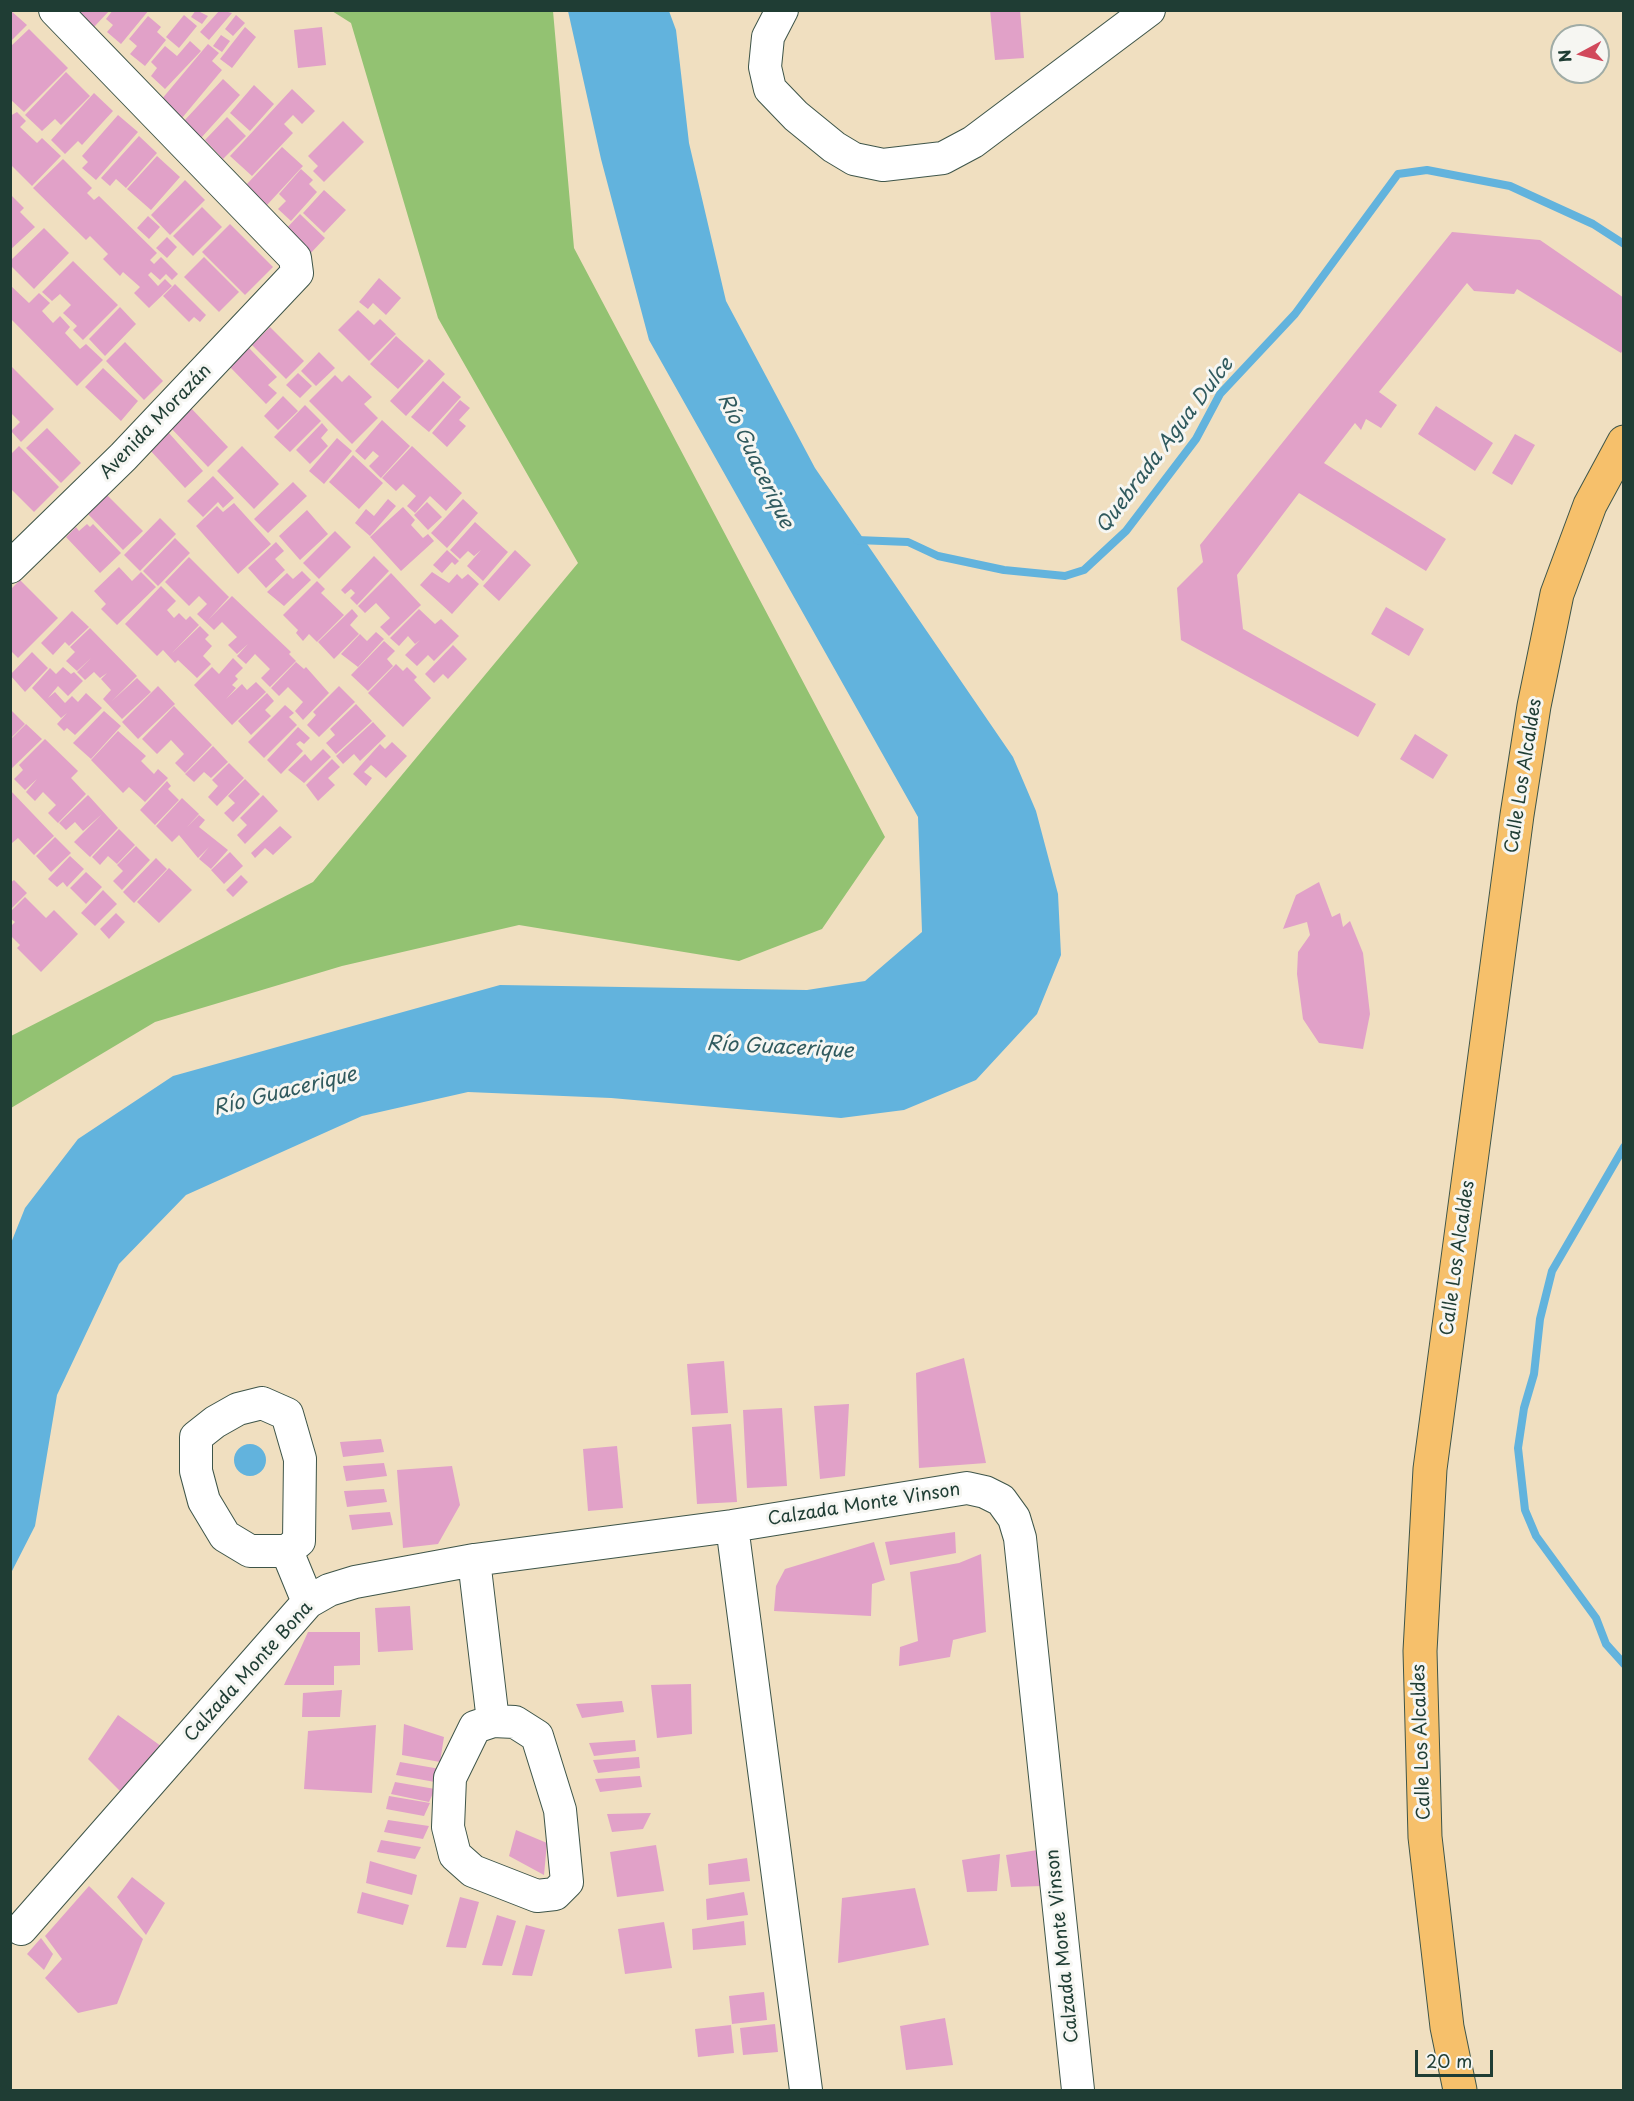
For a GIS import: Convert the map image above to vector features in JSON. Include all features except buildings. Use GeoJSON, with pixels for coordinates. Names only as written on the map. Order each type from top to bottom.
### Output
{"type":"FeatureCollection","features":[{"type":"Feature","properties":{"kind":"main road","name":"Calle Los Alcaldes"},"geometry":{"type":"LineString","coordinates":[[1460,2091],[1447,2028],[1425,1837],[1420,1651],[1430,1470],[1517,815],[1534,706],[1557,594],[1590,505],[1623,442]]}},
{"type":"Feature","properties":{"kind":"street","name":"Avenida Morazán"},"geometry":{"type":"LineString","coordinates":[[10,567],[131,449],[297,273],[295,258],[55,10]]}},
{"type":"Feature","properties":{"kind":"street"},"geometry":{"type":"LineString","coordinates":[[782,10],[768,37],[765,67],[770,89],[796,116],[834,147],[854,159],[883,165],[943,158],[973,142],[1149,10]]}},
{"type":"Feature","properties":{"kind":"street"},"geometry":{"type":"LineString","coordinates":[[262,1403],[286,1414],[300,1459],[301,1503],[299,1541],[287,1551],[250,1551],[225,1536],[204,1501],[196,1471],[196,1437],[215,1422],[238,1409],[262,1403]]}},
{"type":"Feature","properties":{"kind":"street","name":"Calzada Monte Vinson"},"geometry":{"type":"LineString","coordinates":[[732,1526],[967,1488],[985,1492],[1001,1500],[1014,1518],[1020,1538],[1078,2091]]}},
{"type":"Feature","properties":{"kind":"street"},"geometry":{"type":"LineString","coordinates":[[732,1526],[806,2091]]}},
{"type":"Feature","properties":{"kind":"street","name":"Calzada Monte Bona"},"geometry":{"type":"LineString","coordinates":[[21,1929],[308,1602],[329,1590],[355,1582],[474,1560],[732,1526]]}},
{"type":"Feature","properties":{"kind":"street"},"geometry":{"type":"LineString","coordinates":[[287,1551],[308,1602]]}},
{"type":"Feature","properties":{"kind":"street"},"geometry":{"type":"LineString","coordinates":[[474,1560],[493,1721]]}},
{"type":"Feature","properties":{"kind":"street"},"geometry":{"type":"LineString","coordinates":[[493,1721],[515,1722],[537,1736],[561,1820],[567,1882],[555,1894],[537,1896],[473,1871],[455,1855],[448,1827],[450,1778],[475,1727],[493,1721]]}},
{"type":"Feature","properties":{"kind":"green space"},"geometry":{"type":"Polygon","coordinates":[[[332,11],[553,11],[574,248],[885,837],[822,929],[739,961],[519,925],[342,966],[155,1022],[11,1108],[11,1036],[313,882],[578,563],[438,318],[351,23],[332,11]]]}},
{"type":"Feature","properties":{"kind":"water","name":"Río Guacerique"},"geometry":{"type":"Polygon","coordinates":[[[568,11],[669,11],[676,30],[689,143],[726,301],[815,468],[1013,757],[1036,811],[1058,894],[1061,955],[1037,1014],[976,1080],[904,1110],[841,1118],[611,1098],[468,1092],[362,1116],[186,1195],[119,1264],[57,1395],[35,1526],[11,1573],[11,1243],[25,1208],[78,1139],[173,1076],[500,985],[807,990],[865,981],[922,932],[918,817],[649,340],[601,159],[568,11]]]}},
{"type":"Feature","properties":{"kind":"water"},"geometry":{"type":"Polygon","coordinates":[[[250,1444],[262,1448],[266,1460],[262,1472],[250,1476],[238,1472],[234,1460],[238,1448],[250,1444]]]}},
{"type":"Feature","properties":{"kind":"waterway","name":"Quebrada Agua Dulce"},"geometry":{"type":"LineString","coordinates":[[857,540],[908,542],[938,556],[1004,570],[1065,576],[1084,570],[1126,531],[1196,439],[1220,394],[1295,314],[1398,174],[1427,170],[1510,186],[1593,224],[1624,244]]}},
{"type":"Feature","properties":{"kind":"waterway"},"geometry":{"type":"LineString","coordinates":[[1624,1147],[1552,1271],[1540,1319],[1534,1374],[1524,1408],[1518,1448],[1525,1510],[1536,1536],[1596,1618],[1606,1644],[1624,1664]]}}]}
